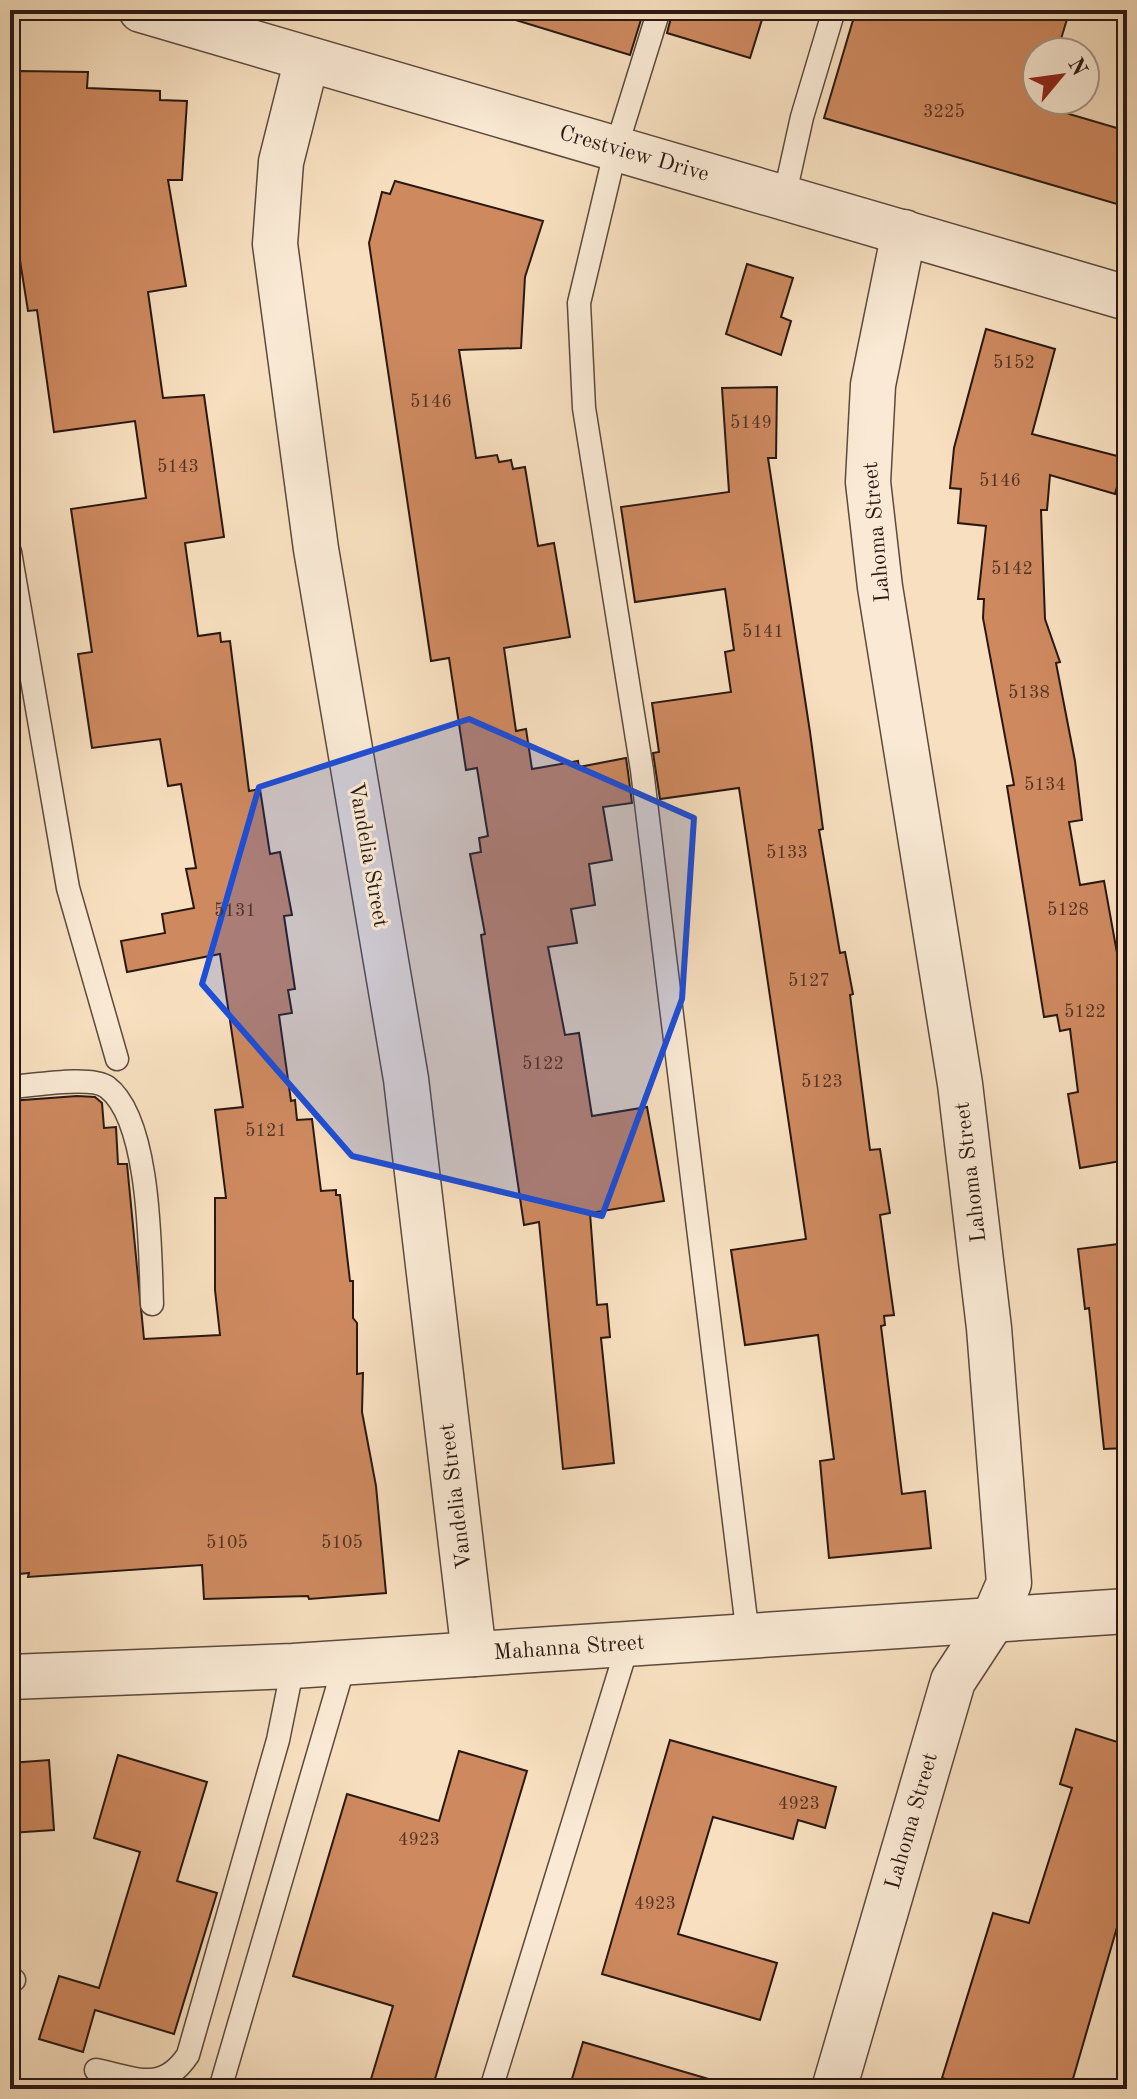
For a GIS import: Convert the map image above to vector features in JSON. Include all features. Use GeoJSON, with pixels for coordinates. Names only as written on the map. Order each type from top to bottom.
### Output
{"type":"FeatureCollection","features":[{"type":"Feature","properties":{"kind":"street","name":"Crestview Drive"},"geometry":{"type":"LineString","coordinates":[[141,10],[206,19],[307,59],[1127,298]]}},
{"type":"Feature","properties":{"kind":"street","name":"Vandelia Street"},"geometry":{"type":"LineString","coordinates":[[307,59],[281,162],[275,244],[316,549],[406,1079],[474,1654]]}},
{"type":"Feature","properties":{"kind":"street","name":"Lahoma Street"},"geometry":{"type":"LineString","coordinates":[[834,2089],[953,1681],[993,1620],[1009,1583],[989,1328],[960,1084],[880,587],[868,482],[873,385],[904,232]]}},
{"type":"Feature","properties":{"kind":"street","name":"Mahanna Street"},"geometry":{"type":"LineString","coordinates":[[10,1677],[293,1666],[1127,1611]]}},
{"type":"Feature","properties":{"kind":"lane"},"geometry":{"type":"LineString","coordinates":[[659,10],[616,148],[579,303],[584,408],[642,770],[748,1636]]}},
{"type":"Feature","properties":{"kind":"lane"},"geometry":{"type":"LineString","coordinates":[[784,198],[802,117],[834,10]]}},
{"type":"Feature","properties":{"kind":"lane"},"geometry":{"type":"LineString","coordinates":[[10,552],[68,888],[117,1059]]}},
{"type":"Feature","properties":{"kind":"lane"},"geometry":{"type":"LineString","coordinates":[[10,1087],[90,1082],[106,1086],[119,1102],[136,1140],[146,1188],[152,1304]]}},
{"type":"Feature","properties":{"kind":"lane"},"geometry":{"type":"LineString","coordinates":[[491,2089],[628,1644]]}},
{"type":"Feature","properties":{"kind":"lane"},"geometry":{"type":"LineString","coordinates":[[220,2089],[345,1662]]}},
{"type":"Feature","properties":{"kind":"lane"},"geometry":{"type":"LineString","coordinates":[[96,2070],[153,2081],[168,2078],[188,2055],[278,1740],[293,1666]]}},
{"type":"Feature","properties":{"kind":"highlighted area"},"geometry":{"type":"Polygon","coordinates":[[[469,719],[694,818],[682,999],[602,1216],[352,1156],[202,984],[259,787],[469,719]]]}},
{"type":"Feature","properties":{"kind":"building"},"geometry":{"type":"Polygon","coordinates":[[[510,10],[644,10],[630,55],[509,18],[510,10]]]}},
{"type":"Feature","properties":{"kind":"building"},"geometry":{"type":"Polygon","coordinates":[[[673,10],[765,10],[750,58],[667,33],[673,10]]]}},
{"type":"Feature","properties":{"kind":"building"},"geometry":{"type":"Polygon","coordinates":[[[856,10],[1047,10],[1068,16],[1062,36],[1021,36],[1021,116],[1076,116],[1127,131],[1127,207],[824,118],[856,10]]]}},
{"type":"Feature","properties":{"kind":"building"},"geometry":{"type":"Polygon","coordinates":[[[20,71],[88,72],[87,88],[160,91],[160,100],[187,101],[182,180],[168,180],[186,286],[148,292],[163,398],[204,395],[224,537],[185,543],[198,636],[220,633],[221,642],[230,641],[249,791],[260,789],[270,854],[280,852],[292,915],[284,916],[295,989],[288,990],[292,1013],[279,1015],[291,1101],[295,1100],[297,1120],[312,1119],[321,1191],[336,1190],[336,1195],[340,1195],[350,1281],[353,1281],[353,1318],[357,1323],[357,1374],[363,1373],[362,1412],[376,1486],[386,1593],[309,1599],[308,1596],[204,1599],[202,1565],[28,1577],[29,1573],[10,1575],[10,1101],[95,1097],[102,1103],[104,1128],[116,1127],[118,1164],[127,1164],[144,1339],[220,1335],[215,1290],[215,1198],[226,1198],[215,1110],[243,1107],[220,954],[127,972],[121,941],[165,933],[162,914],[194,908],[186,869],[196,868],[181,784],[168,786],[160,739],[92,748],[78,654],[92,652],[71,509],[146,498],[135,421],[54,432],[37,310],[28,311],[18,248],[20,71]]]}},
{"type":"Feature","properties":{"kind":"building"},"geometry":{"type":"Polygon","coordinates":[[[395,181],[543,221],[525,277],[521,348],[459,350],[476,458],[497,455],[499,462],[511,460],[513,469],[525,467],[538,546],[554,543],[570,637],[504,648],[516,731],[526,729],[532,769],[578,761],[579,767],[626,758],[628,772],[632,803],[603,807],[612,860],[589,864],[595,905],[571,909],[577,943],[548,947],[565,1035],[579,1033],[592,1116],[647,1107],[664,1201],[590,1213],[597,1305],[607,1304],[610,1337],[601,1338],[614,1463],[563,1469],[539,1222],[524,1225],[481,935],[485,934],[470,854],[481,852],[479,838],[488,836],[477,768],[466,770],[449,658],[431,661],[369,243],[382,192],[390,194],[395,181]]]}},
{"type":"Feature","properties":{"kind":"building"},"geometry":{"type":"Polygon","coordinates":[[[747,264],[793,278],[781,317],[791,321],[781,355],[726,334],[747,264]]]}},
{"type":"Feature","properties":{"kind":"building"},"geometry":{"type":"Polygon","coordinates":[[[986,329],[1055,349],[1032,434],[1125,458],[1115,494],[1050,475],[1047,510],[1041,510],[1045,619],[1060,662],[1056,663],[1075,761],[1082,820],[1069,822],[1080,885],[1104,881],[1127,1008],[1127,1160],[1080,1168],[1068,1094],[1078,1092],[1070,1029],[1060,1031],[1057,1015],[1044,1017],[1007,786],[1014,785],[983,618],[984,599],[978,599],[986,526],[958,523],[961,489],[950,488],[954,448],[986,329]]]}},
{"type":"Feature","properties":{"kind":"building"},"geometry":{"type":"Polygon","coordinates":[[[777,387],[776,458],[768,458],[810,732],[823,829],[819,830],[840,953],[845,952],[853,994],[850,995],[870,1150],[880,1149],[890,1213],[880,1215],[894,1315],[884,1316],[885,1325],[881,1326],[902,1494],[925,1491],[931,1548],[829,1558],[820,1461],[834,1459],[818,1335],[745,1345],[731,1250],[806,1239],[739,788],[660,799],[653,753],[659,752],[652,703],[731,692],[725,652],[734,650],[725,589],[635,602],[621,507],[729,492],[722,388],[777,387]]]}},
{"type":"Feature","properties":{"kind":"building"},"geometry":{"type":"Polygon","coordinates":[[[1127,1243],[1127,1448],[1104,1449],[1089,1308],[1085,1309],[1078,1249],[1127,1243]]]}},
{"type":"Feature","properties":{"kind":"building"},"geometry":{"type":"Polygon","coordinates":[[[1076,1729],[1127,1745],[1127,1893],[1070,2089],[979,2089],[942,2078],[993,1913],[1029,1923],[1072,1788],[1060,1784],[1076,1729]]]}},
{"type":"Feature","properties":{"kind":"building"},"geometry":{"type":"Polygon","coordinates":[[[670,1740],[836,1787],[825,1828],[798,1820],[793,1839],[713,1817],[678,1934],[777,1963],[760,2020],[602,1974],[670,1740]]]}},
{"type":"Feature","properties":{"kind":"building"},"geometry":{"type":"Polygon","coordinates":[[[459,1751],[527,1771],[432,2089],[368,2089],[393,2006],[293,1976],[347,1794],[439,1821],[459,1751]]]}},
{"type":"Feature","properties":{"kind":"building"},"geometry":{"type":"Polygon","coordinates":[[[118,1755],[207,1782],[177,1881],[217,1893],[174,2034],[95,2010],[83,2052],[39,2039],[59,1976],[99,1988],[140,1852],[94,1838],[118,1755]]]}},
{"type":"Feature","properties":{"kind":"building"},"geometry":{"type":"Polygon","coordinates":[[[49,1760],[54,1830],[10,1833],[10,1763],[49,1760]]]}},
{"type":"Feature","properties":{"kind":"building"},"geometry":{"type":"Polygon","coordinates":[[[583,2042],[712,2080],[711,2089],[569,2089],[583,2042]]]}}]}
